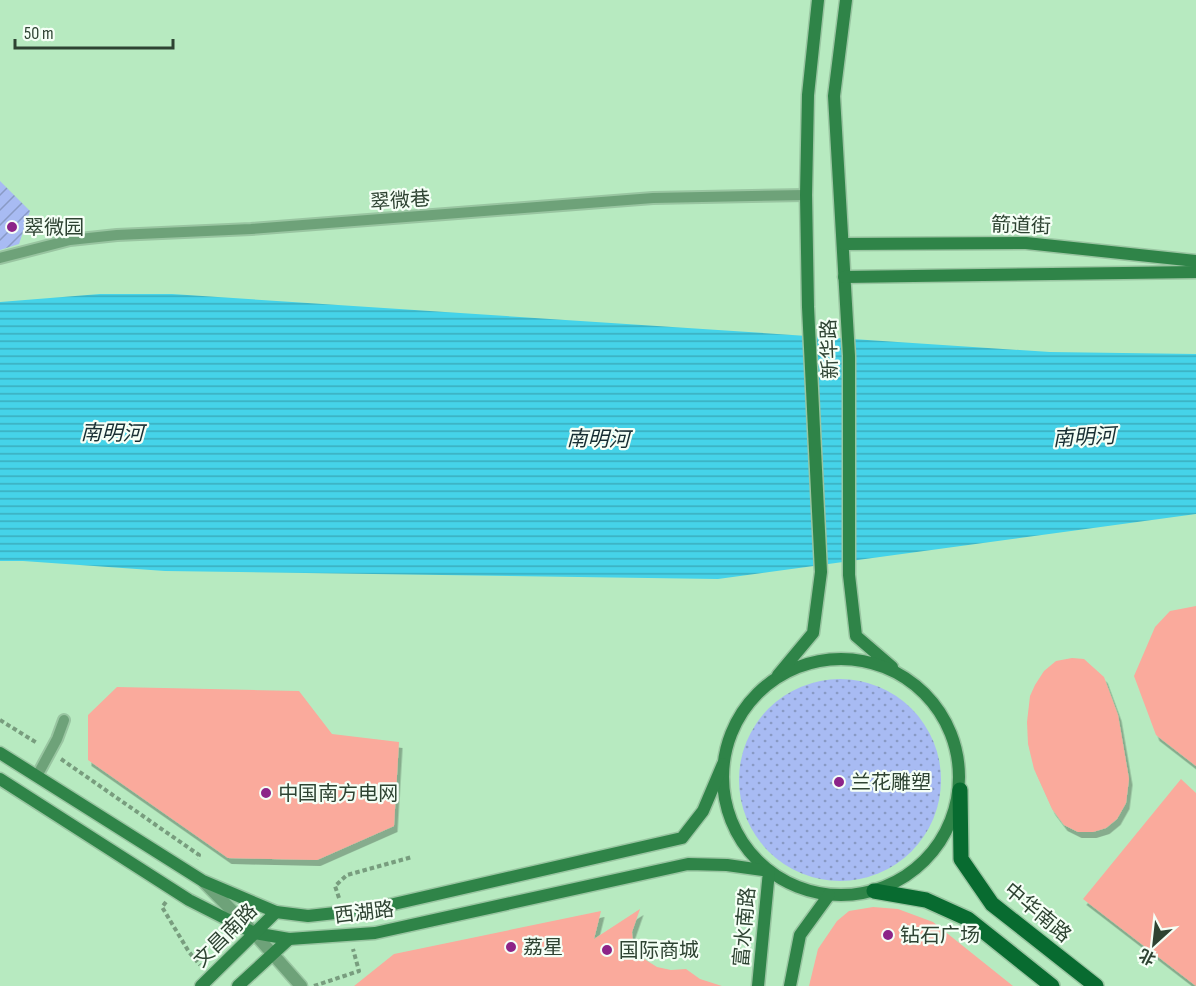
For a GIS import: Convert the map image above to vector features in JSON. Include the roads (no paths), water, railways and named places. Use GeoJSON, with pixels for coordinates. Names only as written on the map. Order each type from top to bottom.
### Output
{"type":"FeatureCollection","features":[{"type":"Feature","properties":{"kind":"main road","name":"新华路"},"geometry":{"type":"LineString","coordinates":[[774,679],[813,633],[821,572],[808,307],[806,195],[808,94],[818,0]]}},
{"type":"Feature","properties":{"kind":"main road","name":"新华路"},"geometry":{"type":"LineString","coordinates":[[769,871],[797,887],[829,895],[852,895],[874,891],[906,877],[933,853],[951,823],[960,790],[958,756],[947,724],[928,696],[856,636],[849,575],[849,356],[834,96],[846,0]]}},
{"type":"Feature","properties":{"kind":"main road","name":"箭道街"},"geometry":{"type":"LineString","coordinates":[[844,244],[1026,243],[1196,261]]}},
{"type":"Feature","properties":{"kind":"main road"},"geometry":{"type":"LineString","coordinates":[[844,277],[1196,272]]}},
{"type":"Feature","properties":{"kind":"main road"},"geometry":{"type":"LineString","coordinates":[[769,871],[741,841],[726,804],[723,764],[732,731],[749,702],[774,679],[805,664],[837,658],[871,663],[902,675]]}},
{"type":"Feature","properties":{"kind":"main road","name":"西湖路"},"geometry":{"type":"LineString","coordinates":[[0,753],[203,881],[276,912],[308,916],[372,909],[681,838],[704,811],[723,764]]}},
{"type":"Feature","properties":{"kind":"main road","name":"西湖路"},"geometry":{"type":"LineString","coordinates":[[0,779],[189,900],[254,933],[289,939],[375,933],[688,864],[727,865],[769,871]]}},
{"type":"Feature","properties":{"kind":"main road","name":"中华南路"},"geometry":{"type":"LineString","coordinates":[[960,790],[961,859],[992,904],[1096,986]]}},
{"type":"Feature","properties":{"kind":"main road","name":"富水南路"},"geometry":{"type":"LineString","coordinates":[[758,986],[769,871]]}},
{"type":"Feature","properties":{"kind":"main road"},"geometry":{"type":"LineString","coordinates":[[874,891],[926,900],[968,919],[1052,986]]}},
{"type":"Feature","properties":{"kind":"main road"},"geometry":{"type":"LineString","coordinates":[[790,986],[800,935],[829,895]]}},
{"type":"Feature","properties":{"kind":"main road","name":"文昌南路"},"geometry":{"type":"LineString","coordinates":[[201,986],[276,912]]}},
{"type":"Feature","properties":{"kind":"main road"},"geometry":{"type":"LineString","coordinates":[[238,986],[289,939]]}},
{"type":"Feature","properties":{"kind":"street"},"geometry":{"type":"LineString","coordinates":[[203,881],[273,953],[301,986]]}},
{"type":"Feature","properties":{"kind":"lane","name":"翠微巷"},"geometry":{"type":"LineString","coordinates":[[0,258],[70,240],[117,235],[251,229],[653,198],[806,195]]}},
{"type":"Feature","properties":{"kind":"lane"},"geometry":{"type":"LineString","coordinates":[[37,776],[57,739],[64,720]]}},
{"type":"Feature","properties":{"kind":"water","name":"南明河"},"geometry":{"type":"Polygon","coordinates":[[[100,294],[172,294],[1050,352],[1196,354],[1196,514],[718,579],[165,571],[0,561],[0,302],[100,294]]]}},
{"type":"Feature","properties":{"kind":"place","name":"翠微园"},"geometry":{"type":"Point","coordinates":[12,227]}},
{"type":"Feature","properties":{"kind":"place","name":"兰花雕塑"},"geometry":{"type":"Point","coordinates":[839,782]}},
{"type":"Feature","properties":{"kind":"place","name":"中国南方电网"},"geometry":{"type":"Point","coordinates":[266,793]}},
{"type":"Feature","properties":{"kind":"place","name":"钻石广场"},"geometry":{"type":"Point","coordinates":[888,935]}},
{"type":"Feature","properties":{"kind":"place","name":"荔星"},"geometry":{"type":"Point","coordinates":[511,947]}},
{"type":"Feature","properties":{"kind":"place","name":"国际商城"},"geometry":{"type":"Point","coordinates":[607,950]}}]}
